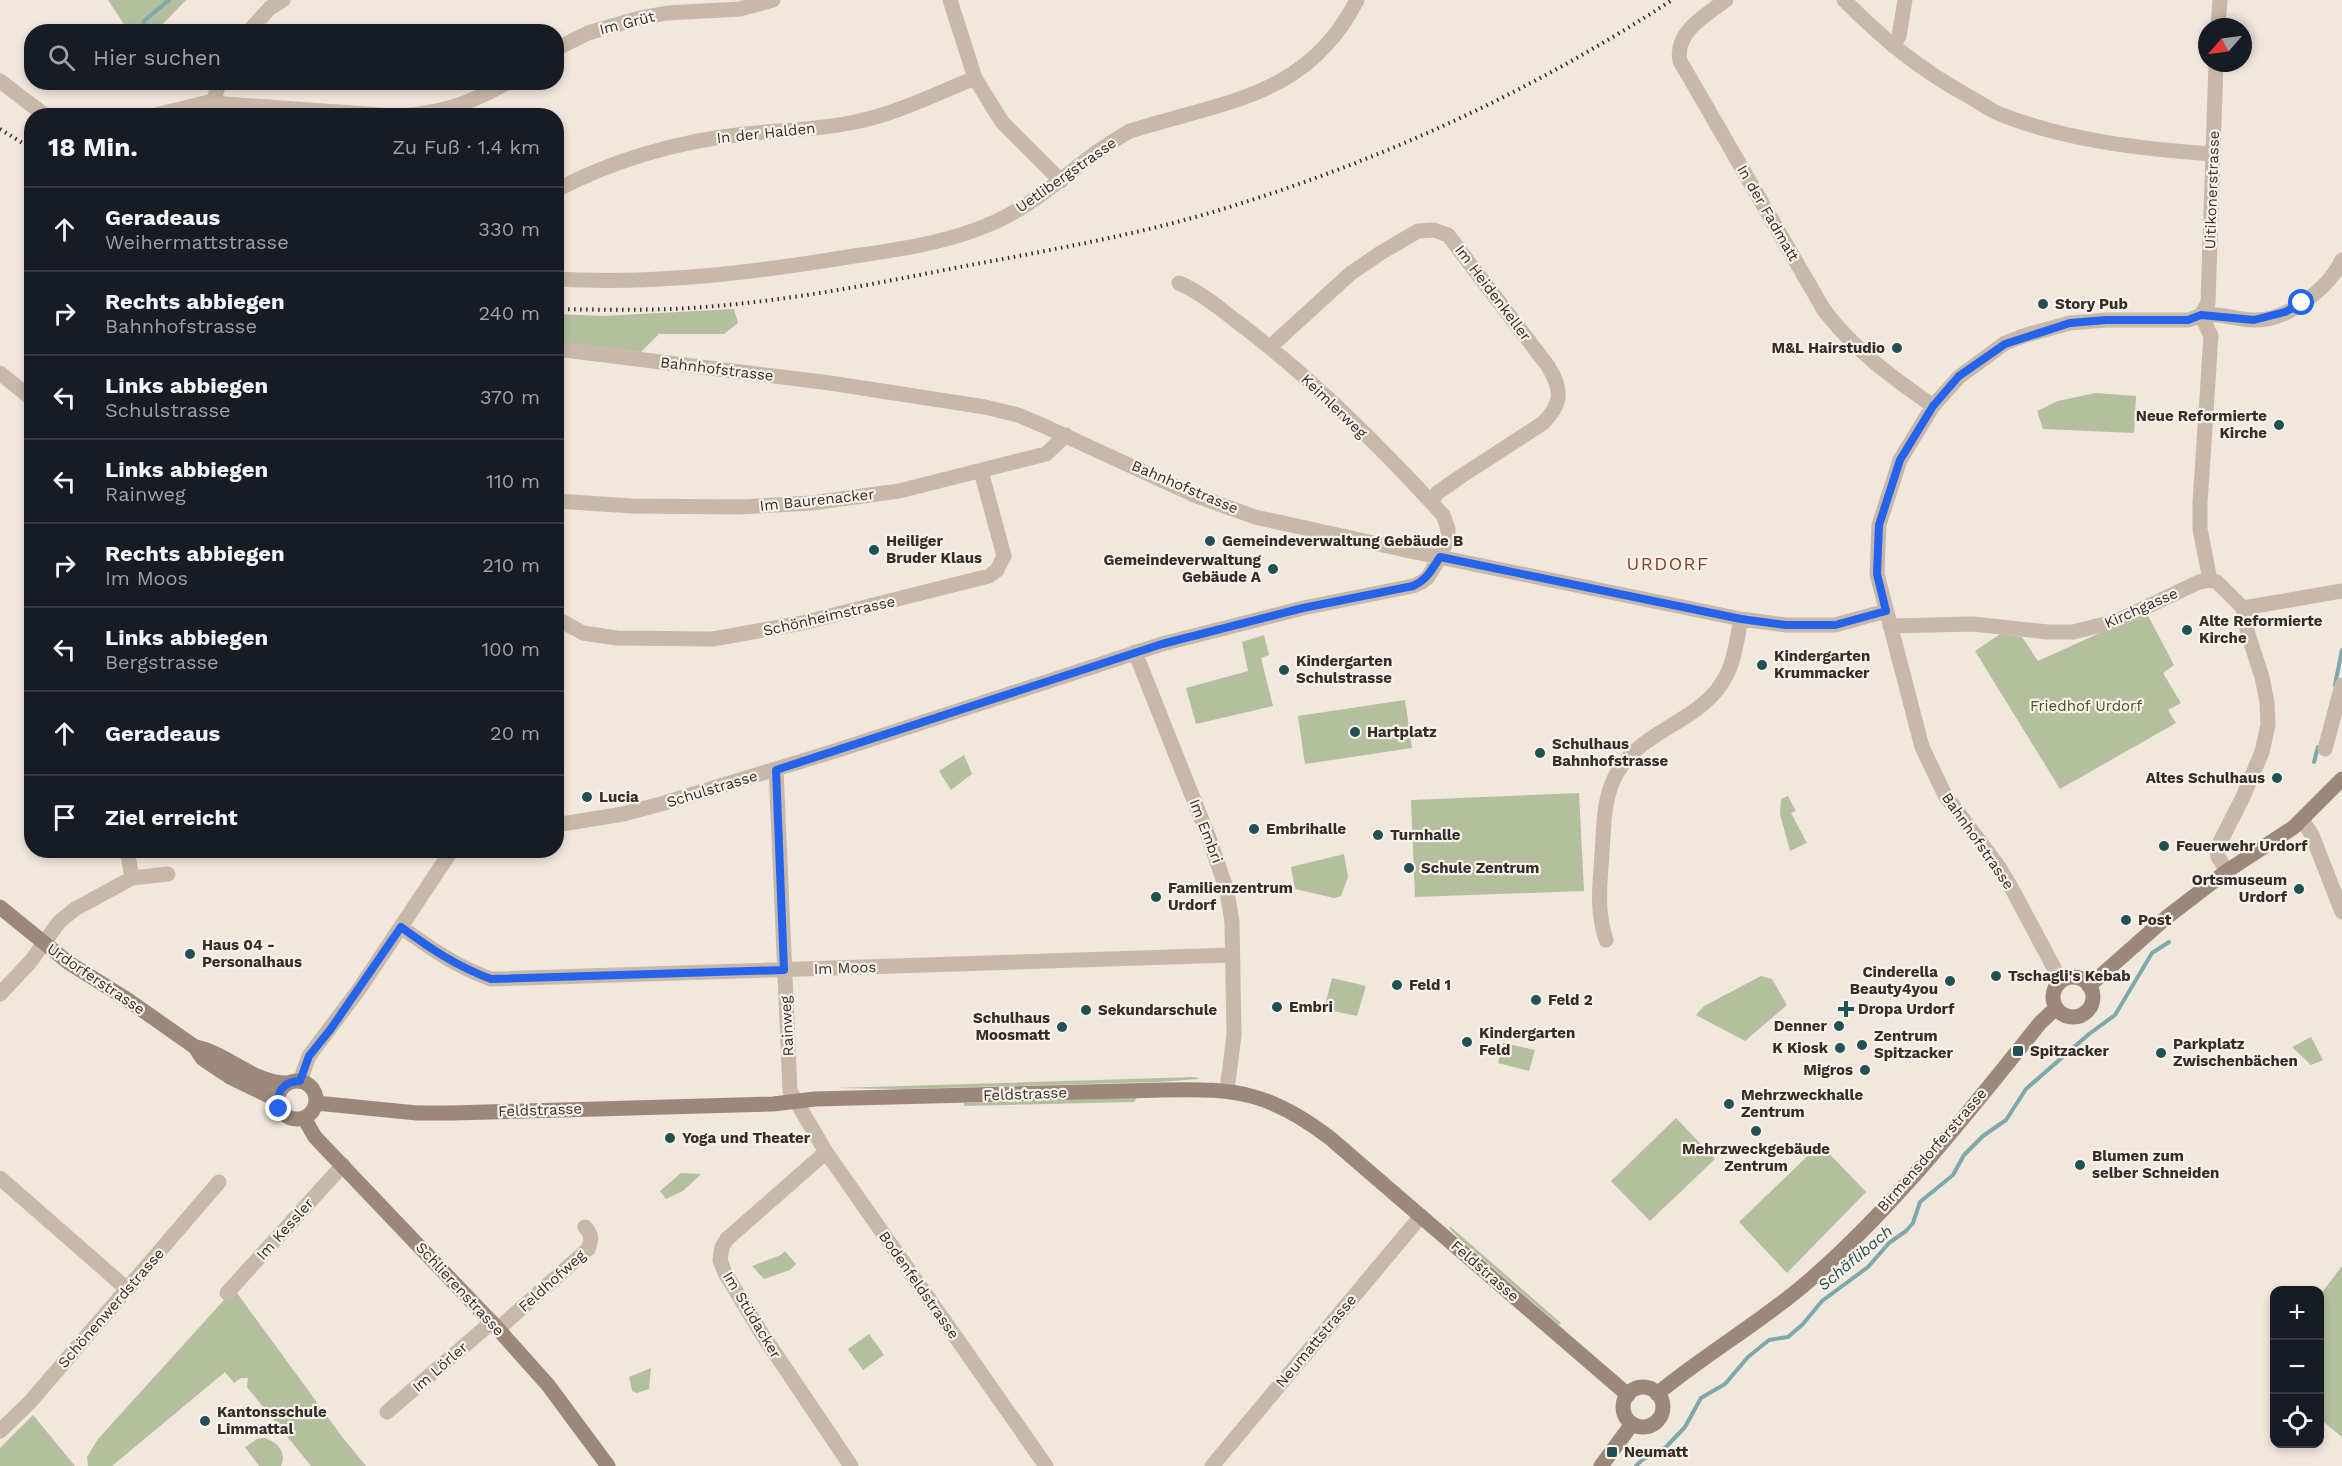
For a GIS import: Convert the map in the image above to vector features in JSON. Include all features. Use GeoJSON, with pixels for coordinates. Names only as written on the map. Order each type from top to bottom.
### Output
{"type":"FeatureCollection","features":[{"type":"Feature","properties":{"kind":"main road"},"geometry":{"type":"LineString","coordinates":[[2089,986],[2167,916],[2227,871],[2302,820],[2342,779]]}},
{"type":"Feature","properties":{"kind":"main road","name":"Urdorferstrasse"},"geometry":{"type":"LineString","coordinates":[[0,907],[69,963],[125,998],[195,1047],[203,1059],[230,1077],[278,1100]]}},
{"type":"Feature","properties":{"kind":"main road"},"geometry":{"type":"LineString","coordinates":[[2077,977],[2089,986],[2092,999],[2085,1012],[2073,1017],[2061,1013],[2056,1008],[2053,992],[2061,981],[2077,977]]}},
{"type":"Feature","properties":{"kind":"main road","name":"Birmensdorferstrasse"},"geometry":{"type":"LineString","coordinates":[[1657,1394],[1797,1291],[1852,1240],[1917,1171],[2040,1023],[2056,1008]]}},
{"type":"Feature","properties":{"kind":"main road","name":"Urdorferstrasse"},"geometry":{"type":"LineString","coordinates":[[195,1047],[211,1049],[256,1076],[276,1083],[293,1082]]}},
{"type":"Feature","properties":{"kind":"main road"},"geometry":{"type":"LineString","coordinates":[[293,1082],[305,1083],[314,1091],[316,1103],[304,1118],[294,1119],[285,1116],[279,1109],[280,1090],[293,1082]]}},
{"type":"Feature","properties":{"kind":"main road","name":"Feldstrasse"},"geometry":{"type":"LineString","coordinates":[[316,1103],[390,1111],[440,1113],[773,1104],[815,1099],[877,1097],[1227,1090],[1275,1102],[1309,1121],[1628,1395]]}},
{"type":"Feature","properties":{"kind":"main road","name":"Schlierenstrasse"},"geometry":{"type":"LineString","coordinates":[[304,1118],[315,1137],[548,1385],[608,1466]]}},
{"type":"Feature","properties":{"kind":"main road"},"geometry":{"type":"LineString","coordinates":[[1642,1388],[1657,1394],[1662,1404],[1658,1420],[1648,1426],[1632,1424],[1623,1410],[1628,1395],[1642,1388]]}},
{"type":"Feature","properties":{"kind":"main road"},"geometry":{"type":"LineString","coordinates":[[1601,1466],[1632,1424]]}},
{"type":"Feature","properties":{"kind":"street"},"geometry":{"type":"LineString","coordinates":[[255,24],[270,8],[283,0]]}},
{"type":"Feature","properties":{"kind":"street","name":"Im Grüt"},"geometry":{"type":"LineString","coordinates":[[564,45],[588,33],[640,18],[667,13],[740,9],[773,0]]}},
{"type":"Feature","properties":{"kind":"street"},"geometry":{"type":"LineString","coordinates":[[950,0],[975,78],[1002,122],[1061,182]]}},
{"type":"Feature","properties":{"kind":"street","name":"Uetlibergstrasse"},"geometry":{"type":"LineString","coordinates":[[564,279],[658,279],[825,261],[932,242],[994,223],[1028,205],[1114,140],[1130,131],[1240,99],[1264,91],[1284,80],[1326,48],[1357,0]]}},
{"type":"Feature","properties":{"kind":"street","name":"In der Fadmatt"},"geometry":{"type":"LineString","coordinates":[[1726,0],[1693,26],[1680,40],[1678,51],[1680,61],[1818,300],[1839,330],[1882,369],[1933,406]]}},
{"type":"Feature","properties":{"kind":"street"},"geometry":{"type":"LineString","coordinates":[[1844,0],[1893,46],[1931,74],[2001,115],[2097,142],[2213,154]]}},
{"type":"Feature","properties":{"kind":"street"},"geometry":{"type":"LineString","coordinates":[[1893,46],[1899,36],[1905,0]]}},
{"type":"Feature","properties":{"kind":"street"},"geometry":{"type":"LineString","coordinates":[[2219,18],[2220,0]]}},
{"type":"Feature","properties":{"kind":"street","name":"Uitikonerstrasse"},"geometry":{"type":"LineString","coordinates":[[2201,315],[2208,303],[2217,72]]}},
{"type":"Feature","properties":{"kind":"street","name":"In der Halden"},"geometry":{"type":"LineString","coordinates":[[564,187],[609,167],[693,142],[743,134],[826,127],[874,118],[905,108],[975,78]]}},
{"type":"Feature","properties":{"kind":"street"},"geometry":{"type":"LineString","coordinates":[[0,81],[35,108]]}},
{"type":"Feature","properties":{"kind":"street"},"geometry":{"type":"LineString","coordinates":[[213,101],[217,90]]}},
{"type":"Feature","properties":{"kind":"street"},"geometry":{"type":"LineString","coordinates":[[452,108],[495,90]]}},
{"type":"Feature","properties":{"kind":"street"},"geometry":{"type":"LineString","coordinates":[[184,108],[213,101],[282,108]]}},
{"type":"Feature","properties":{"kind":"street","name":"Im Heidenkeller"},"geometry":{"type":"LineString","coordinates":[[1270,347],[1351,273],[1382,252],[1418,231],[1434,230],[1448,235],[1548,366],[1559,388],[1554,412],[1543,423],[1437,493],[1431,502]]}},
{"type":"Feature","properties":{"kind":"street","name":"Bahnhofstrasse"},"geometry":{"type":"LineString","coordinates":[[2061,981],[1999,867],[1959,816],[1937,780],[1922,747],[1877,574],[1879,525],[1900,460],[1933,406],[1959,376],[2005,344],[2026,335],[2070,323],[2106,320],[2188,320],[2201,315],[2254,320],[2285,312],[2316,292],[2330,280],[2342,260]]}},
{"type":"Feature","properties":{"kind":"street","name":"Keimlerweg"},"geometry":{"type":"LineString","coordinates":[[1179,283],[1194,290],[1270,347],[1325,396],[1431,502],[1443,515],[1448,529],[1448,537],[1440,557]]}},
{"type":"Feature","properties":{"kind":"street"},"geometry":{"type":"LineString","coordinates":[[2201,315],[2211,336],[2200,529],[2210,580],[2217,582],[2227,590],[2243,608],[2267,702],[2268,725],[2262,752],[2254,774],[2217,848],[2218,857],[2227,871]]}},
{"type":"Feature","properties":{"kind":"street","name":"Bahnhofstrasse"},"geometry":{"type":"LineString","coordinates":[[564,349],[830,383],[972,404],[1018,415],[1194,495],[1255,517],[1741,619],[1786,625],[1835,625],[1886,611]]}},
{"type":"Feature","properties":{"kind":"street"},"geometry":{"type":"LineString","coordinates":[[0,373],[24,392]]}},
{"type":"Feature","properties":{"kind":"street","name":"Im Baurenacker"},"geometry":{"type":"LineString","coordinates":[[564,502],[632,506],[740,507],[812,503],[899,491],[1046,454],[1066,435]]}},
{"type":"Feature","properties":{"kind":"street","name":"Schönheimstrasse"},"geometry":{"type":"LineString","coordinates":[[564,622],[583,633],[617,638],[713,639],[802,623],[989,576],[998,570],[1004,556],[981,471]]}},
{"type":"Feature","properties":{"kind":"street","name":"Schulstrasse"},"geometry":{"type":"LineString","coordinates":[[564,824],[624,814],[776,770],[1135,652],[1303,608],[1413,586],[1428,577],[1440,557]]}},
{"type":"Feature","properties":{"kind":"street","name":"Kirchgasse"},"geometry":{"type":"LineString","coordinates":[[1890,626],[1973,624],[2048,632],[2073,632],[2117,621],[2199,582],[2210,580]]}},
{"type":"Feature","properties":{"kind":"street"},"geometry":{"type":"LineString","coordinates":[[2243,608],[2342,591]]}},
{"type":"Feature","properties":{"kind":"street"},"geometry":{"type":"LineString","coordinates":[[1606,940],[1598,911],[1609,789],[1618,771],[1635,751],[1702,705],[1720,686],[1731,665],[1741,619]]}},
{"type":"Feature","properties":{"kind":"street","name":"Im Embri"},"geometry":{"type":"LineString","coordinates":[[1135,652],[1218,862],[1227,891],[1232,922],[1234,1035],[1227,1090]]}},
{"type":"Feature","properties":{"kind":"street"},"geometry":{"type":"LineString","coordinates":[[2325,749],[2342,685]]}},
{"type":"Feature","properties":{"kind":"street","name":"Rainweg"},"geometry":{"type":"LineString","coordinates":[[776,770],[790,1091],[795,1101]]}},
{"type":"Feature","properties":{"kind":"street"},"geometry":{"type":"LineString","coordinates":[[2302,820],[2312,836],[2342,912]]}},
{"type":"Feature","properties":{"kind":"street"},"geometry":{"type":"LineString","coordinates":[[129,858],[132,878]]}},
{"type":"Feature","properties":{"kind":"street"},"geometry":{"type":"LineString","coordinates":[[293,1082],[447,858]]}},
{"type":"Feature","properties":{"kind":"street"},"geometry":{"type":"LineString","coordinates":[[0,994],[31,961],[59,922],[75,909],[132,878],[168,874]]}},
{"type":"Feature","properties":{"kind":"street","name":"Im Moos"},"geometry":{"type":"LineString","coordinates":[[401,927],[437,953],[465,969],[491,979],[1232,955]]}},
{"type":"Feature","properties":{"kind":"street","name":"Bodenfeldstrasse"},"geometry":{"type":"LineString","coordinates":[[795,1101],[826,1152],[1046,1466]]}},
{"type":"Feature","properties":{"kind":"street","name":"Im Stüdacker"},"geometry":{"type":"LineString","coordinates":[[826,1152],[728,1239],[722,1247],[720,1260],[725,1273],[756,1324],[851,1466]]}},
{"type":"Feature","properties":{"kind":"street","name":"Im Kessler"},"geometry":{"type":"LineString","coordinates":[[227,1293],[343,1165]]}},
{"type":"Feature","properties":{"kind":"street"},"geometry":{"type":"LineString","coordinates":[[0,1178],[128,1289]]}},
{"type":"Feature","properties":{"kind":"street","name":"Schönenwerdstrasse"},"geometry":{"type":"LineString","coordinates":[[0,1431],[30,1402],[219,1182]]}},
{"type":"Feature","properties":{"kind":"street","name":"Neumattstrasse"},"geometry":{"type":"LineString","coordinates":[[1212,1466],[1421,1216]]}},
{"type":"Feature","properties":{"kind":"street","name":"Feldhofweg"},"geometry":{"type":"LineString","coordinates":[[495,1326],[588,1249],[592,1240],[585,1227]]}},
{"type":"Feature","properties":{"kind":"street","name":"Im Lörler"},"geometry":{"type":"LineString","coordinates":[[387,1412],[495,1326]]}},
{"type":"Feature","properties":{"kind":"green space"},"geometry":{"type":"Polygon","coordinates":[[[108,0],[186,0],[163,24],[124,24],[108,0]]]}},
{"type":"Feature","properties":{"kind":"green space"},"geometry":{"type":"Polygon","coordinates":[[[734,309],[738,323],[724,334],[659,334],[641,352],[564,343],[564,314],[603,316],[734,309]]]}},
{"type":"Feature","properties":{"kind":"green space"},"geometry":{"type":"Polygon","coordinates":[[[2096,393],[2136,396],[2134,433],[2043,429],[2037,411],[2058,401],[2096,393]]]}},
{"type":"Feature","properties":{"kind":"green space","name":"Friedhof Urdorf"},"geometry":{"type":"Polygon","coordinates":[[[2146,612],[2174,665],[2163,673],[2181,703],[2168,710],[2176,723],[2060,789],[1975,651],[2000,634],[2022,637],[2038,661],[2146,612]]]}},
{"type":"Feature","properties":{"kind":"green space"},"geometry":{"type":"Polygon","coordinates":[[[1264,635],[1269,655],[1261,658],[1273,706],[1196,724],[1186,688],[1248,671],[1242,642],[1264,635]]]}},
{"type":"Feature","properties":{"kind":"green space","name":"Hartplatz"},"geometry":{"type":"Polygon","coordinates":[[[1405,700],[1412,748],[1305,764],[1298,716],[1405,700]]]}},
{"type":"Feature","properties":{"kind":"green space"},"geometry":{"type":"Polygon","coordinates":[[[964,755],[972,774],[951,790],[939,771],[964,755]]]}},
{"type":"Feature","properties":{"kind":"green space"},"geometry":{"type":"Polygon","coordinates":[[[1579,793],[1584,891],[1415,897],[1411,800],[1579,793]]]}},
{"type":"Feature","properties":{"kind":"green space"},"geometry":{"type":"Polygon","coordinates":[[[1788,796],[1796,811],[1791,813],[1807,843],[1790,851],[1780,814],[1781,799],[1788,796]]]}},
{"type":"Feature","properties":{"kind":"green space"},"geometry":{"type":"Polygon","coordinates":[[[1344,854],[1348,877],[1341,896],[1334,898],[1295,889],[1291,867],[1344,854]]]}},
{"type":"Feature","properties":{"kind":"green space"},"geometry":{"type":"Polygon","coordinates":[[[1761,976],[1772,979],[1787,1005],[1745,1041],[1696,1015],[1704,1006],[1761,976]]]}},
{"type":"Feature","properties":{"kind":"green space"},"geometry":{"type":"Polygon","coordinates":[[[1332,978],[1366,986],[1357,1016],[1324,1009],[1332,978]]]}},
{"type":"Feature","properties":{"kind":"green space"},"geometry":{"type":"Polygon","coordinates":[[[2311,1037],[2323,1060],[2311,1065],[2292,1047],[2311,1037]]]}},
{"type":"Feature","properties":{"kind":"green space"},"geometry":{"type":"Polygon","coordinates":[[[1503,1043],[1535,1050],[1529,1071],[1498,1063],[1503,1043]]]}},
{"type":"Feature","properties":{"kind":"green space"},"geometry":{"type":"Polygon","coordinates":[[[1195,1077],[1199,1079],[903,1089],[836,1088],[1195,1077]]]}},
{"type":"Feature","properties":{"kind":"green space"},"geometry":{"type":"Polygon","coordinates":[[[1137,1098],[1134,1102],[964,1106],[964,1103],[1137,1098]]]}},
{"type":"Feature","properties":{"kind":"green space"},"geometry":{"type":"Polygon","coordinates":[[[1676,1118],[1715,1159],[1650,1221],[1611,1181],[1676,1118]]]}},
{"type":"Feature","properties":{"kind":"green space"},"geometry":{"type":"Polygon","coordinates":[[[1820,1144],[1866,1192],[1787,1273],[1739,1222],[1820,1144]]]}},
{"type":"Feature","properties":{"kind":"green space"},"geometry":{"type":"Polygon","coordinates":[[[681,1173],[701,1174],[683,1191],[666,1199],[660,1191],[681,1173]]]}},
{"type":"Feature","properties":{"kind":"green space"},"geometry":{"type":"Polygon","coordinates":[[[1451,1227],[1561,1323],[1559,1325],[1462,1241],[1449,1228],[1451,1227]]]}},
{"type":"Feature","properties":{"kind":"green space"},"geometry":{"type":"Polygon","coordinates":[[[785,1251],[796,1264],[790,1270],[764,1279],[752,1266],[781,1255],[785,1251]]]}},
{"type":"Feature","properties":{"kind":"green space"},"geometry":{"type":"Polygon","coordinates":[[[2342,1266],[2342,1437],[2324,1422],[2324,1290],[2342,1266]]]}},
{"type":"Feature","properties":{"kind":"green space"},"geometry":{"type":"Polygon","coordinates":[[[234,1289],[366,1466],[311,1466],[247,1387],[248,1378],[241,1378],[234,1383],[225,1372],[112,1466],[88,1466],[87,1457],[98,1439],[234,1289]]]}},
{"type":"Feature","properties":{"kind":"green space"},"geometry":{"type":"Polygon","coordinates":[[[869,1334],[884,1355],[863,1370],[848,1349],[869,1334]]]}},
{"type":"Feature","properties":{"kind":"green space"},"geometry":{"type":"Polygon","coordinates":[[[651,1368],[649,1389],[637,1393],[632,1391],[629,1377],[651,1368]]]}},
{"type":"Feature","properties":{"kind":"green space"},"geometry":{"type":"Polygon","coordinates":[[[33,1415],[75,1466],[0,1466],[0,1448],[33,1415]]]}},
{"type":"Feature","properties":{"kind":"green space"},"geometry":{"type":"Polygon","coordinates":[[[264,1438],[280,1448],[283,1456],[281,1466],[259,1466],[245,1447],[257,1439],[264,1438]]]}},
{"type":"Feature","properties":{"kind":"waterway"},"geometry":{"type":"LineString","coordinates":[[144,24],[144,21],[169,0]]}},
{"type":"Feature","properties":{"kind":"waterway","name":"Schäflibach"},"geometry":{"type":"LineString","coordinates":[[2335,685],[2342,650]]}},
{"type":"Feature","properties":{"kind":"waterway","name":"Schäflibach"},"geometry":{"type":"LineString","coordinates":[[2314,762],[2318,747]]}},
{"type":"Feature","properties":{"kind":"waterway","name":"Schäflibach"},"geometry":{"type":"LineString","coordinates":[[1636,1466],[1642,1460],[1666,1447],[1685,1427],[1701,1398],[1725,1384],[1748,1357],[1769,1340],[1788,1337],[1803,1324],[1822,1301],[1868,1267],[1889,1243],[1906,1231],[1913,1223],[1920,1202],[1953,1175],[1964,1155],[1983,1136],[2006,1120],[2026,1089],[2089,1034],[2115,1015],[2152,953],[2169,942]]}},
{"type":"Feature","properties":{"kind":"railway"},"geometry":{"type":"LineString","coordinates":[[564,309],[696,308],[808,295],[1067,247],[1207,214],[1299,184],[1410,141],[1518,90],[1622,32],[1672,0]]}},
{"type":"Feature","properties":{"kind":"railway"},"geometry":{"type":"LineString","coordinates":[[0,129],[24,144]]}},
{"type":"Feature","properties":{"kind":"place","name":"Story Pub"},"geometry":{"type":"Point","coordinates":[2043,304]}},
{"type":"Feature","properties":{"kind":"place","name":"M&L Hairstudio"},"geometry":{"type":"Point","coordinates":[1897,348]}},
{"type":"Feature","properties":{"kind":"place","name":"Neue Reformierte Kirche"},"geometry":{"type":"Point","coordinates":[2279,425]}},
{"type":"Feature","properties":{"kind":"place","name":"Gemeindeverwaltung Gebäude B"},"geometry":{"type":"Point","coordinates":[1210,541]}},
{"type":"Feature","properties":{"kind":"place","name":"Heiliger Bruder Klaus"},"geometry":{"type":"Point","coordinates":[874,550]}},
{"type":"Feature","properties":{"kind":"place","name":"Gemeindeverwaltung Gebäude A"},"geometry":{"type":"Point","coordinates":[1273,569]}},
{"type":"Feature","properties":{"kind":"place","name":"Alte Reformierte Kirche"},"geometry":{"type":"Point","coordinates":[2187,630]}},
{"type":"Feature","properties":{"kind":"place","name":"Kindergarten Krummacker"},"geometry":{"type":"Point","coordinates":[1762,665]}},
{"type":"Feature","properties":{"kind":"place","name":"Kindergarten Schulstrasse"},"geometry":{"type":"Point","coordinates":[1284,670]}},
{"type":"Feature","properties":{"kind":"place","name":"Hartplatz"},"geometry":{"type":"Point","coordinates":[1355,732]}},
{"type":"Feature","properties":{"kind":"place","name":"Schulhaus Bahnhofstrasse"},"geometry":{"type":"Point","coordinates":[1540,753]}},
{"type":"Feature","properties":{"kind":"place","name":"Altes Schulhaus"},"geometry":{"type":"Point","coordinates":[2277,778]}},
{"type":"Feature","properties":{"kind":"place","name":"Lucia"},"geometry":{"type":"Point","coordinates":[587,797]}},
{"type":"Feature","properties":{"kind":"place","name":"Embrihalle"},"geometry":{"type":"Point","coordinates":[1254,829]}},
{"type":"Feature","properties":{"kind":"place","name":"Turnhalle"},"geometry":{"type":"Point","coordinates":[1378,835]}},
{"type":"Feature","properties":{"kind":"place","name":"Feuerwehr Urdorf"},"geometry":{"type":"Point","coordinates":[2164,846]}},
{"type":"Feature","properties":{"kind":"place","name":"Schule Zentrum"},"geometry":{"type":"Point","coordinates":[1409,868]}},
{"type":"Feature","properties":{"kind":"place","name":"Ortsmuseum Urdorf"},"geometry":{"type":"Point","coordinates":[2299,889]}},
{"type":"Feature","properties":{"kind":"place","name":"Familienzentrum Urdorf"},"geometry":{"type":"Point","coordinates":[1156,897]}},
{"type":"Feature","properties":{"kind":"place","name":"Post"},"geometry":{"type":"Point","coordinates":[2126,920]}},
{"type":"Feature","properties":{"kind":"place","name":"Haus 04 - Personalhaus"},"geometry":{"type":"Point","coordinates":[190,954]}},
{"type":"Feature","properties":{"kind":"place","name":"Tschagli's Kebab"},"geometry":{"type":"Point","coordinates":[1996,976]}},
{"type":"Feature","properties":{"kind":"place","name":"Cinderella Beauty4you"},"geometry":{"type":"Point","coordinates":[1950,981]}},
{"type":"Feature","properties":{"kind":"place","name":"Feld 1"},"geometry":{"type":"Point","coordinates":[1397,985]}},
{"type":"Feature","properties":{"kind":"place","name":"Feld 2"},"geometry":{"type":"Point","coordinates":[1536,1000]}},
{"type":"Feature","properties":{"kind":"place","name":"Embri"},"geometry":{"type":"Point","coordinates":[1277,1007]}},
{"type":"Feature","properties":{"kind":"place","name":"Dropa Urdorf"},"geometry":{"type":"Point","coordinates":[1846,1009]}},
{"type":"Feature","properties":{"kind":"place","name":"Sekundarschule"},"geometry":{"type":"Point","coordinates":[1086,1010]}},
{"type":"Feature","properties":{"kind":"place","name":"Denner"},"geometry":{"type":"Point","coordinates":[1839,1026]}},
{"type":"Feature","properties":{"kind":"place","name":"Schulhaus Moosmatt"},"geometry":{"type":"Point","coordinates":[1062,1027]}},
{"type":"Feature","properties":{"kind":"place","name":"Kindergarten Feld"},"geometry":{"type":"Point","coordinates":[1467,1042]}},
{"type":"Feature","properties":{"kind":"place","name":"Zentrum Spitzacker"},"geometry":{"type":"Point","coordinates":[1862,1045]}},
{"type":"Feature","properties":{"kind":"place","name":"K Kiosk"},"geometry":{"type":"Point","coordinates":[1840,1048]}},
{"type":"Feature","properties":{"kind":"place","name":"Spitzacker"},"geometry":{"type":"Point","coordinates":[2018,1051]}},
{"type":"Feature","properties":{"kind":"place","name":"Parkplatz Zwischenbächen"},"geometry":{"type":"Point","coordinates":[2161,1053]}},
{"type":"Feature","properties":{"kind":"place","name":"Migros"},"geometry":{"type":"Point","coordinates":[1865,1070]}},
{"type":"Feature","properties":{"kind":"place","name":"Mehrzweckhalle Zentrum"},"geometry":{"type":"Point","coordinates":[1729,1104]}},
{"type":"Feature","properties":{"kind":"place","name":"Mehrzweckgebäude Zentrum"},"geometry":{"type":"Point","coordinates":[1756,1131]}},
{"type":"Feature","properties":{"kind":"place","name":"Yoga und Theater"},"geometry":{"type":"Point","coordinates":[670,1138]}},
{"type":"Feature","properties":{"kind":"place","name":"Blumen zum selber Schneiden"},"geometry":{"type":"Point","coordinates":[2080,1165]}},
{"type":"Feature","properties":{"kind":"place","name":"Kantonsschule Limmattal"},"geometry":{"type":"Point","coordinates":[205,1421]}},
{"type":"Feature","properties":{"kind":"place","name":"Neumatt"},"geometry":{"type":"Point","coordinates":[1612,1452]}},
{"type":"Feature","properties":{"kind":"district","name":"URDORF"},"geometry":{"type":"Point","coordinates":[1668,563]}},
{"type":"Feature","properties":{"kind":"route"},"geometry":{"type":"LineString","coordinates":[[279,1109],[280,1090],[287,1083],[300,1081],[309,1056],[360,988],[401,927],[437,953],[465,969],[491,979],[784,970],[776,770],[1162,644],[1303,608],[1404,589],[1428,577],[1440,557],[1741,619],[1786,625],[1835,625],[1886,611],[1877,574],[1879,525],[1900,460],[1933,406],[1959,376],[2005,344],[2026,335],[2070,323],[2106,320],[2188,320],[2201,315],[2254,320],[2269,318],[2302,303]]}}]}
